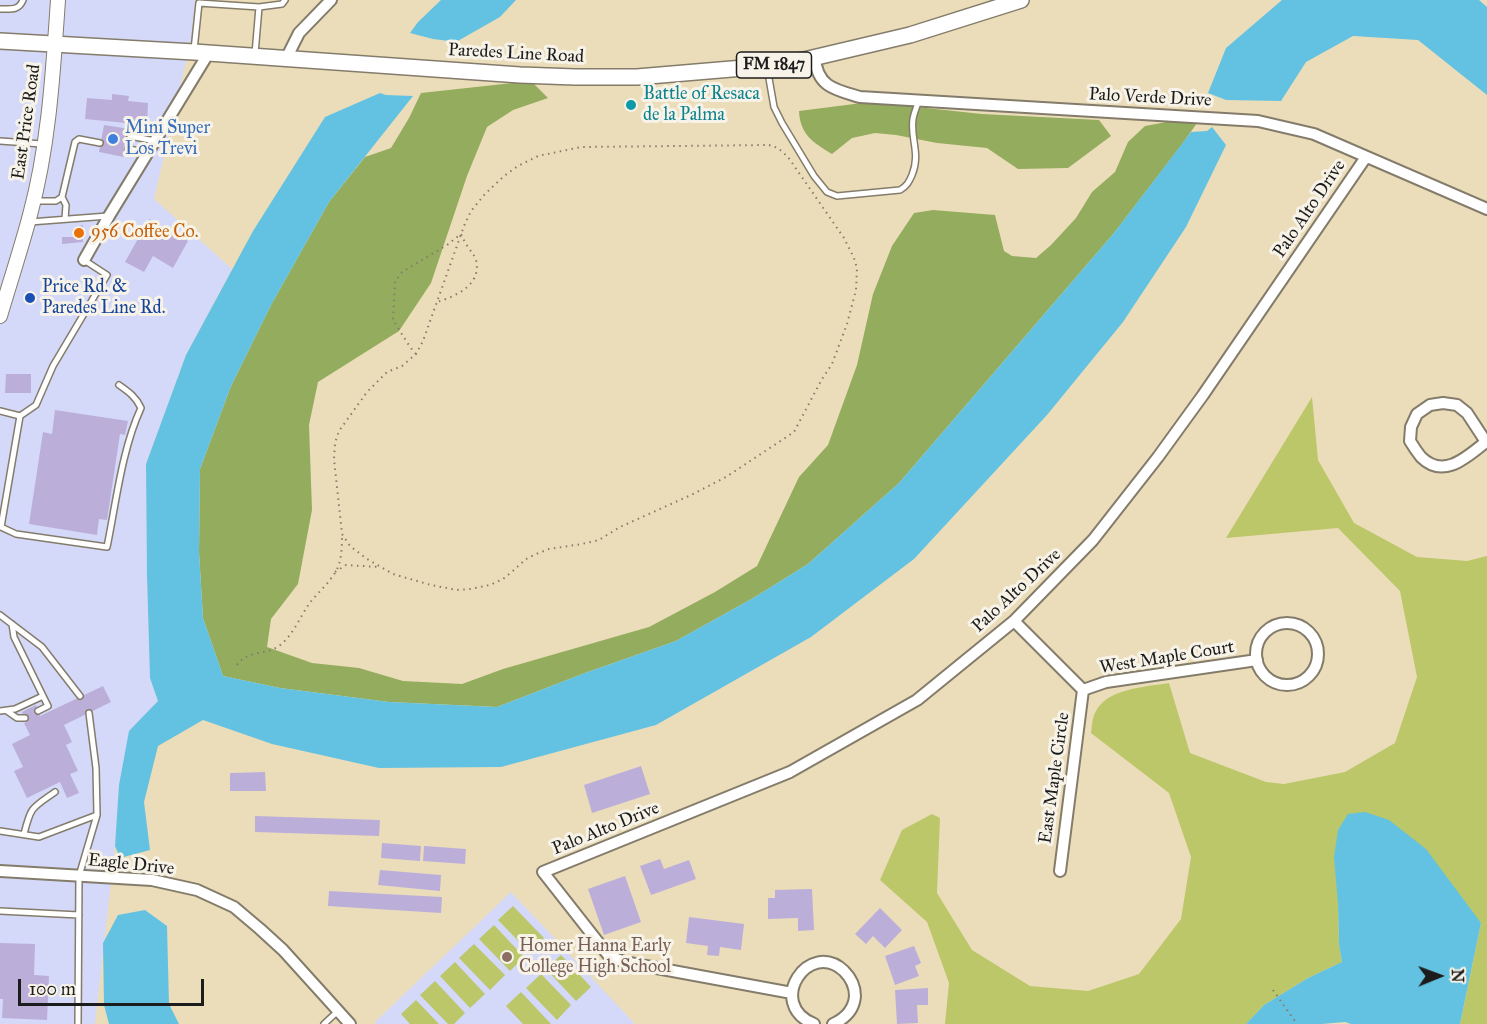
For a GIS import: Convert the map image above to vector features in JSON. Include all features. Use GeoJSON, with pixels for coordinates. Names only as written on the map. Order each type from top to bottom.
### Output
{"type":"FeatureCollection","features":[{"type":"Feature","properties":{"kind":"main road","name":"East Price Road"},"geometry":{"type":"LineString","coordinates":[[0,316],[28,222],[44,144],[49,114],[58,0]]}},
{"type":"Feature","properties":{"kind":"main road","name":"Paredes Line Road"},"geometry":{"type":"LineString","coordinates":[[0,41],[520,75],[637,77],[767,66],[815,58],[910,35],[990,5],[1021,0]]}},
{"type":"Feature","properties":{"kind":"street"},"geometry":{"type":"LineString","coordinates":[[286,59],[299,33],[331,0]]}},
{"type":"Feature","properties":{"kind":"street"},"geometry":{"type":"LineString","coordinates":[[84,260],[155,141],[201,53]]}},
{"type":"Feature","properties":{"kind":"street","name":"Palo Verde Drive"},"geometry":{"type":"LineString","coordinates":[[815,58],[816,70],[826,84],[860,97],[1258,121],[1314,134],[1487,209]]}},
{"type":"Feature","properties":{"kind":"street","name":"Palo Alto Drive"},"geometry":{"type":"LineString","coordinates":[[792,993],[624,962],[609,956],[543,872],[790,772],[916,700],[1014,621],[1094,540],[1164,448],[1203,395],[1366,157]]}},
{"type":"Feature","properties":{"kind":"street"},"geometry":{"type":"LineString","coordinates":[[1443,403],[1457,405],[1467,413],[1487,442],[1453,466],[1436,466],[1422,458],[1410,441],[1411,427],[1417,414],[1430,405],[1443,403]]}},
{"type":"Feature","properties":{"kind":"street"},"geometry":{"type":"LineString","coordinates":[[1014,621],[1083,690]]}},
{"type":"Feature","properties":{"kind":"street","name":"West Maple Court"},"geometry":{"type":"LineString","coordinates":[[1282,623],[1301,626],[1315,640],[1318,649],[1318,660],[1314,670],[1298,684],[1288,686],[1277,684],[1268,678],[1261,670],[1257,660],[1259,641],[1273,626],[1282,623]]}},
{"type":"Feature","properties":{"kind":"street","name":"West Maple Court"},"geometry":{"type":"LineString","coordinates":[[1083,690],[1106,682],[1257,660]]}},
{"type":"Feature","properties":{"kind":"street","name":"East Maple Circle"},"geometry":{"type":"LineString","coordinates":[[1059,871],[1083,690]]}},
{"type":"Feature","properties":{"kind":"street","name":"Eagle Drive"},"geometry":{"type":"LineString","coordinates":[[0,871],[152,880],[197,890],[234,908],[284,950],[351,1024]]}},
{"type":"Feature","properties":{"kind":"street"},"geometry":{"type":"LineString","coordinates":[[814,1024],[803,1019],[797,1011],[792,993],[794,982],[800,973],[809,966],[819,963],[830,963],[840,968],[848,975],[853,985],[855,996],[853,1005],[848,1014],[832,1024]]}},
{"type":"Feature","properties":{"kind":"lane"},"geometry":{"type":"LineString","coordinates":[[0,9],[13,10],[23,3],[23,0]]}},
{"type":"Feature","properties":{"kind":"lane"},"geometry":{"type":"LineString","coordinates":[[201,53],[199,3],[259,7],[282,4],[285,0]]}},
{"type":"Feature","properties":{"kind":"lane"},"geometry":{"type":"LineString","coordinates":[[255,57],[259,7]]}},
{"type":"Feature","properties":{"kind":"lane"},"geometry":{"type":"LineString","coordinates":[[767,66],[774,107],[782,123],[814,176],[827,192],[837,196],[900,190],[906,186],[916,166],[913,117],[919,100]]}},
{"type":"Feature","properties":{"kind":"lane"},"geometry":{"type":"LineString","coordinates":[[130,136],[155,141]]}},
{"type":"Feature","properties":{"kind":"lane"},"geometry":{"type":"LineString","coordinates":[[65,219],[66,205],[63,197],[75,142],[79,139],[100,143]]}},
{"type":"Feature","properties":{"kind":"lane"},"geometry":{"type":"LineString","coordinates":[[0,141],[44,144]]}},
{"type":"Feature","properties":{"kind":"lane"},"geometry":{"type":"LineString","coordinates":[[128,148],[148,152]]}},
{"type":"Feature","properties":{"kind":"lane"},"geometry":{"type":"LineString","coordinates":[[33,201],[56,201],[63,197]]}},
{"type":"Feature","properties":{"kind":"lane"},"geometry":{"type":"LineString","coordinates":[[28,222],[109,216]]}},
{"type":"Feature","properties":{"kind":"lane"},"geometry":{"type":"LineString","coordinates":[[84,260],[107,275],[53,366],[36,405],[20,416],[1,527],[16,534],[107,547],[127,446],[141,408],[133,395],[119,385]]}},
{"type":"Feature","properties":{"kind":"lane"},"geometry":{"type":"LineString","coordinates":[[0,411],[20,416]]}},
{"type":"Feature","properties":{"kind":"lane"},"geometry":{"type":"LineString","coordinates":[[0,615],[42,647],[80,696]]}},
{"type":"Feature","properties":{"kind":"lane"},"geometry":{"type":"LineString","coordinates":[[12,624],[14,636],[48,706],[38,711]]}},
{"type":"Feature","properties":{"kind":"lane"},"geometry":{"type":"LineString","coordinates":[[0,711],[15,709],[43,696]]}},
{"type":"Feature","properties":{"kind":"lane"},"geometry":{"type":"LineString","coordinates":[[7,711],[17,718],[25,718]]}},
{"type":"Feature","properties":{"kind":"lane"},"geometry":{"type":"LineString","coordinates":[[78,1024],[79,876],[97,815],[96,768],[89,713]]}},
{"type":"Feature","properties":{"kind":"lane"},"geometry":{"type":"LineString","coordinates":[[24,834],[34,806],[55,792]]}},
{"type":"Feature","properties":{"kind":"lane"},"geometry":{"type":"LineString","coordinates":[[0,831],[39,837],[97,815]]}},
{"type":"Feature","properties":{"kind":"lane"},"geometry":{"type":"LineString","coordinates":[[0,911],[79,915]]}},
{"type":"Feature","properties":{"kind":"lane"},"geometry":{"type":"LineString","coordinates":[[324,1024],[338,1011]]}},
{"type":"Feature","properties":{"kind":"path"},"geometry":{"type":"LineString","coordinates":[[237,665],[241,659],[277,648],[287,640],[311,602],[339,565],[342,534],[334,459],[335,443],[339,431],[367,392],[387,372],[402,366],[416,354],[423,341],[460,234],[471,211],[484,194],[518,166],[538,156],[581,147],[769,145],[778,148],[788,157],[844,238],[856,268],[856,290],[847,324],[832,364],[794,432],[726,477],[691,495],[620,527],[599,540],[549,549],[536,554],[490,585],[457,590],[393,574],[350,546],[342,534]]}},
{"type":"Feature","properties":{"kind":"path"},"geometry":{"type":"LineString","coordinates":[[436,302],[466,289],[472,283],[477,269],[476,260],[460,234]]}},
{"type":"Feature","properties":{"kind":"path"},"geometry":{"type":"LineString","coordinates":[[416,354],[393,320],[394,282],[402,272],[447,245],[460,234]]}},
{"type":"Feature","properties":{"kind":"path"},"geometry":{"type":"LineString","coordinates":[[335,572],[346,566],[381,567]]}},
{"type":"Feature","properties":{"kind":"path"},"geometry":{"type":"LineString","coordinates":[[1273,990],[1297,1024]]}},
{"type":"Feature","properties":{"kind":"shaded area"},"geometry":{"type":"Polygon","coordinates":[[[0,0],[195,0],[191,40],[154,199],[232,269],[186,355],[146,464],[150,678],[158,701],[119,785],[115,846],[95,1024],[0,1024],[0,0]]]}},
{"type":"Feature","properties":{"kind":"shaded area","name":"Homer Hanna Early College High School"},"geometry":{"type":"Polygon","coordinates":[[[511,892],[635,1024],[376,1024],[375,1022],[511,892]]]}},
{"type":"Feature","properties":{"kind":"green space"},"geometry":{"type":"Polygon","coordinates":[[[531,81],[548,98],[513,110],[487,127],[467,176],[431,283],[399,331],[318,382],[309,425],[312,510],[298,584],[271,619],[267,647],[312,663],[359,668],[403,681],[462,684],[503,669],[649,627],[715,592],[757,566],[799,477],[828,445],[857,365],[873,294],[892,246],[914,213],[933,210],[995,215],[1004,251],[1012,256],[1036,258],[1076,218],[1092,192],[1115,172],[1128,142],[1145,126],[1172,121],[1197,123],[1114,233],[899,483],[808,564],[755,597],[676,641],[497,707],[389,702],[280,688],[223,676],[203,618],[199,552],[200,469],[231,386],[271,305],[329,202],[365,157],[391,148],[421,93],[531,81]]]}},
{"type":"Feature","properties":{"kind":"green space"},"geometry":{"type":"Polygon","coordinates":[[[870,102],[982,114],[1099,120],[1111,136],[1068,168],[1018,169],[987,148],[875,133],[852,138],[832,154],[814,142],[802,126],[799,111],[870,102]]]}},
{"type":"Feature","properties":{"kind":"green space"},"geometry":{"type":"Polygon","coordinates":[[[1312,397],[1318,460],[1354,523],[1417,557],[1467,561],[1487,556],[1487,1024],[1460,1024],[1481,923],[1338,904],[1339,945],[1342,962],[1308,978],[1264,1005],[1246,1024],[945,1024],[949,983],[927,922],[880,880],[902,830],[932,814],[940,818],[937,893],[972,950],[1030,986],[1088,991],[1139,974],[1181,919],[1191,857],[1169,793],[1091,733],[1095,713],[1108,698],[1128,690],[1169,683],[1190,753],[1266,782],[1284,784],[1345,772],[1395,743],[1417,677],[1400,591],[1338,528],[1226,538],[1312,397]]]}},
{"type":"Feature","properties":{"kind":"green space"},"geometry":{"type":"Polygon","coordinates":[[[513,906],[544,938],[529,952],[498,920],[513,906]]]}},
{"type":"Feature","properties":{"kind":"green space"},"geometry":{"type":"Polygon","coordinates":[[[494,925],[524,957],[510,971],[479,939],[494,925]]]}},
{"type":"Feature","properties":{"kind":"green space"},"geometry":{"type":"Polygon","coordinates":[[[474,944],[505,975],[490,990],[459,958],[474,944]]]}},
{"type":"Feature","properties":{"kind":"green space"},"geometry":{"type":"Polygon","coordinates":[[[561,955],[591,987],[576,1001],[546,969],[561,955]]]}},
{"type":"Feature","properties":{"kind":"green space"},"geometry":{"type":"Polygon","coordinates":[[[455,962],[485,994],[470,1008],[440,976],[455,962]]]}},
{"type":"Feature","properties":{"kind":"green space"},"geometry":{"type":"Polygon","coordinates":[[[541,974],[571,1005],[557,1020],[526,988],[541,974]]]}},
{"type":"Feature","properties":{"kind":"green space"},"geometry":{"type":"Polygon","coordinates":[[[435,981],[465,1013],[454,1024],[448,1024],[420,995],[435,981]]]}},
{"type":"Feature","properties":{"kind":"green space"},"geometry":{"type":"Polygon","coordinates":[[[521,992],[551,1024],[523,1024],[506,1006],[521,992]]]}},
{"type":"Feature","properties":{"kind":"green space"},"geometry":{"type":"Polygon","coordinates":[[[416,1000],[439,1024],[410,1024],[401,1014],[416,1000]]]}},
{"type":"Feature","properties":{"kind":"water"},"geometry":{"type":"Polygon","coordinates":[[[441,0],[516,0],[500,17],[456,42],[410,33],[441,0]]]}},
{"type":"Feature","properties":{"kind":"water"},"geometry":{"type":"Polygon","coordinates":[[[1282,0],[1479,0],[1487,7],[1487,95],[1418,40],[1353,36],[1306,62],[1281,101],[1226,100],[1208,93],[1226,48],[1282,0]]]}},
{"type":"Feature","properties":{"kind":"water"},"geometry":{"type":"Polygon","coordinates":[[[380,93],[413,96],[329,202],[271,305],[231,386],[200,469],[199,552],[203,618],[223,676],[280,688],[389,702],[497,707],[676,641],[808,564],[899,483],[1114,233],[1191,132],[1207,131],[1212,127],[1226,145],[1186,227],[1123,322],[1047,415],[914,559],[811,637],[656,725],[501,767],[379,768],[272,744],[203,720],[158,746],[144,802],[150,850],[120,858],[115,846],[119,785],[129,731],[158,701],[150,678],[146,464],[186,355],[253,231],[325,117],[380,93]]]}},
{"type":"Feature","properties":{"kind":"water"},"geometry":{"type":"Polygon","coordinates":[[[1365,812],[1389,820],[1426,849],[1481,923],[1460,1024],[1351,1024],[1345,1022],[1246,1024],[1264,1005],[1308,978],[1342,962],[1334,857],[1338,830],[1348,814],[1365,812]]]}},
{"type":"Feature","properties":{"kind":"water"},"geometry":{"type":"Polygon","coordinates":[[[145,910],[167,926],[169,1004],[179,1024],[109,1024],[104,1005],[103,943],[118,915],[145,910]]]}},
{"type":"Feature","properties":{"kind":"building"},"geometry":{"type":"Polygon","coordinates":[[[112,94],[129,96],[128,101],[148,103],[147,125],[85,119],[87,98],[112,100],[112,94]]]}},
{"type":"Feature","properties":{"kind":"building"},"geometry":{"type":"Polygon","coordinates":[[[104,125],[130,129],[124,157],[99,152],[104,125]]]}},
{"type":"Feature","properties":{"kind":"building"},"geometry":{"type":"Polygon","coordinates":[[[149,219],[188,241],[173,268],[153,256],[144,272],[125,262],[149,219]]]}},
{"type":"Feature","properties":{"kind":"building"},"geometry":{"type":"Polygon","coordinates":[[[83,225],[83,242],[62,244],[62,237],[76,237],[75,227],[83,225]]]}},
{"type":"Feature","properties":{"kind":"building"},"geometry":{"type":"Polygon","coordinates":[[[6,374],[31,374],[31,393],[5,393],[6,374]]]}},
{"type":"Feature","properties":{"kind":"building"},"geometry":{"type":"Polygon","coordinates":[[[55,410],[128,421],[125,435],[120,434],[107,520],[99,519],[97,535],[29,524],[43,432],[52,434],[55,410]]]}},
{"type":"Feature","properties":{"kind":"building"},"geometry":{"type":"Polygon","coordinates":[[[103,686],[111,702],[64,725],[72,742],[66,745],[78,771],[70,774],[79,793],[67,798],[60,782],[27,798],[14,771],[23,767],[12,744],[30,735],[22,712],[36,705],[40,716],[103,686]]]}},
{"type":"Feature","properties":{"kind":"building"},"geometry":{"type":"Polygon","coordinates":[[[641,766],[650,794],[592,813],[584,785],[641,766]]]}},
{"type":"Feature","properties":{"kind":"building"},"geometry":{"type":"Polygon","coordinates":[[[265,772],[266,791],[230,791],[230,773],[265,772]]]}},
{"type":"Feature","properties":{"kind":"building"},"geometry":{"type":"Polygon","coordinates":[[[255,816],[380,820],[379,836],[255,832],[255,816]]]}},
{"type":"Feature","properties":{"kind":"building"},"geometry":{"type":"Polygon","coordinates":[[[382,843],[421,846],[420,861],[381,858],[382,843]]]}},
{"type":"Feature","properties":{"kind":"building"},"geometry":{"type":"Polygon","coordinates":[[[424,846],[466,849],[465,864],[423,861],[424,846]]]}},
{"type":"Feature","properties":{"kind":"building"},"geometry":{"type":"Polygon","coordinates":[[[660,859],[664,869],[689,860],[696,879],[651,895],[640,866],[660,859]]]}},
{"type":"Feature","properties":{"kind":"building"},"geometry":{"type":"Polygon","coordinates":[[[380,870],[441,875],[440,891],[378,885],[380,870]]]}},
{"type":"Feature","properties":{"kind":"building"},"geometry":{"type":"Polygon","coordinates":[[[625,876],[641,922],[604,935],[588,889],[625,876]]]}},
{"type":"Feature","properties":{"kind":"building"},"geometry":{"type":"Polygon","coordinates":[[[812,889],[814,930],[798,931],[798,918],[768,919],[768,898],[775,898],[775,890],[812,889]]]}},
{"type":"Feature","properties":{"kind":"building"},"geometry":{"type":"Polygon","coordinates":[[[329,891],[442,897],[441,913],[328,906],[329,891]]]}},
{"type":"Feature","properties":{"kind":"building"},"geometry":{"type":"Polygon","coordinates":[[[880,908],[902,930],[885,948],[873,936],[866,944],[855,934],[880,908]]]}},
{"type":"Feature","properties":{"kind":"building"},"geometry":{"type":"Polygon","coordinates":[[[689,917],[744,924],[741,950],[720,947],[719,956],[707,955],[708,946],[686,943],[689,917]]]}},
{"type":"Feature","properties":{"kind":"building"},"geometry":{"type":"Polygon","coordinates":[[[0,943],[35,944],[34,975],[49,976],[47,1020],[2,1018],[0,943]]]}},
{"type":"Feature","properties":{"kind":"building"},"geometry":{"type":"Polygon","coordinates":[[[914,946],[921,963],[915,966],[919,976],[895,985],[885,956],[914,946]]]}},
{"type":"Feature","properties":{"kind":"building"},"geometry":{"type":"Polygon","coordinates":[[[928,988],[928,1005],[917,1005],[918,1023],[897,1024],[895,990],[928,988]]]}},
{"type":"Feature","properties":{"kind":"place","name":"Battle of Resaca de la Palma"},"geometry":{"type":"Point","coordinates":[631,105]}},
{"type":"Feature","properties":{"kind":"place","name":"Mini Super Los Trevi"},"geometry":{"type":"Point","coordinates":[113,139]}},
{"type":"Feature","properties":{"kind":"place","name":"956 Coffee Co."},"geometry":{"type":"Point","coordinates":[79,233]}},
{"type":"Feature","properties":{"kind":"place","name":"Price Rd. & Paredes Line Rd."},"geometry":{"type":"Point","coordinates":[30,298]}},
{"type":"Feature","properties":{"kind":"place","name":"Homer Hanna Early College High School"},"geometry":{"type":"Point","coordinates":[507,957]}}]}
